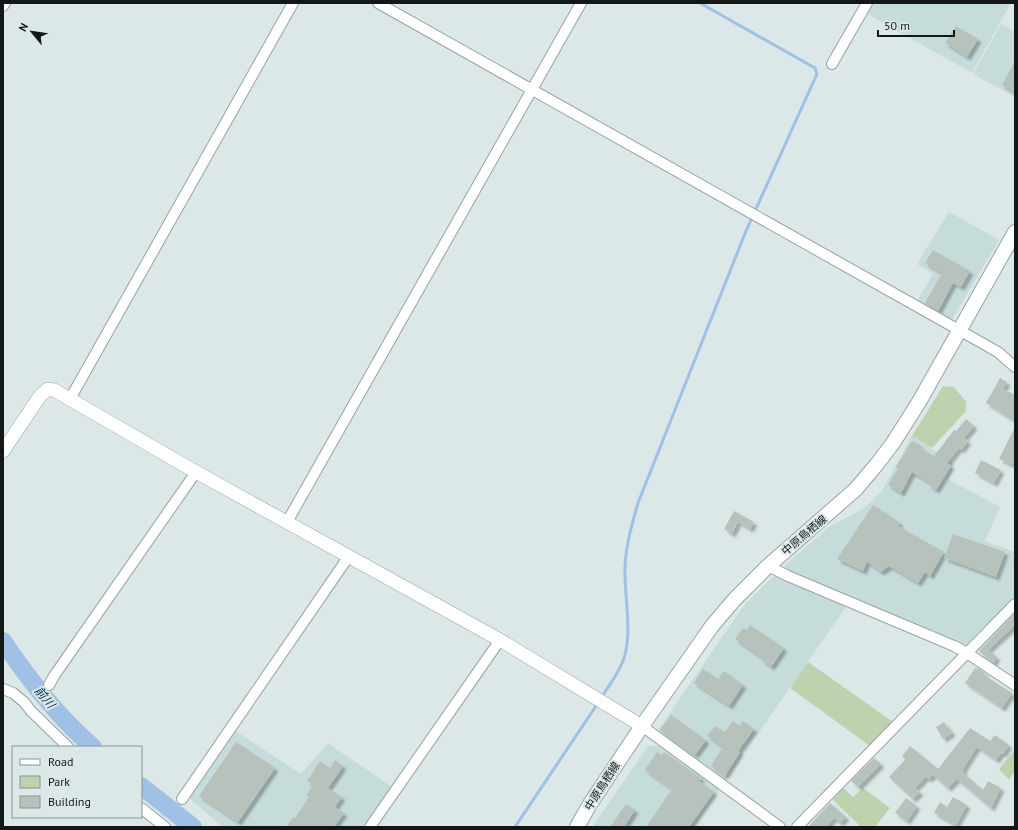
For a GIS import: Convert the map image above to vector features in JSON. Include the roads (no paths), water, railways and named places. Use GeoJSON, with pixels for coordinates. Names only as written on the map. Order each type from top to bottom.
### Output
{"type":"FeatureCollection","features":[{"type":"Feature","properties":{"kind":"main road","name":"中原鳥栖線"},"geometry":{"type":"LineString","coordinates":[[577,827],[590,804],[642,726],[712,626],[734,600],[768,566],[856,489],[893,443],[919,402],[1015,232]]}},
{"type":"Feature","properties":{"kind":"street"},"geometry":{"type":"LineString","coordinates":[[70,399],[293,3]]}},
{"type":"Feature","properties":{"kind":"street"},"geometry":{"type":"LineString","coordinates":[[378,3],[960,330],[998,352],[1015,367]]}},
{"type":"Feature","properties":{"kind":"street"},"geometry":{"type":"LineString","coordinates":[[287,522],[581,3]]}},
{"type":"Feature","properties":{"kind":"street"},"geometry":{"type":"LineString","coordinates":[[832,64],[867,3]]}},
{"type":"Feature","properties":{"kind":"street"},"geometry":{"type":"LineString","coordinates":[[3,451],[40,396],[48,389],[54,390],[196,472],[500,640],[590,694],[642,726],[780,827]]}},
{"type":"Feature","properties":{"kind":"street"},"geometry":{"type":"LineString","coordinates":[[50,685],[54,676],[196,472]]}},
{"type":"Feature","properties":{"kind":"street"},"geometry":{"type":"LineString","coordinates":[[182,799],[349,556]]}},
{"type":"Feature","properties":{"kind":"street"},"geometry":{"type":"LineString","coordinates":[[768,566],[788,576],[947,643],[967,653],[1015,685]]}},
{"type":"Feature","properties":{"kind":"street"},"geometry":{"type":"LineString","coordinates":[[797,827],[1015,604]]}},
{"type":"Feature","properties":{"kind":"street"},"geometry":{"type":"LineString","coordinates":[[370,827],[500,640]]}},
{"type":"Feature","properties":{"kind":"street"},"geometry":{"type":"LineString","coordinates":[[3,689],[13,693],[24,702],[40,721],[67,746]]}},
{"type":"Feature","properties":{"kind":"street"},"geometry":{"type":"LineString","coordinates":[[142,809],[165,827]]}},
{"type":"Feature","properties":{"kind":"waterway"},"geometry":{"type":"LineString","coordinates":[[601,698],[618,672],[625,655],[628,633],[625,566],[630,534],[638,503],[746,231],[817,74],[815,68],[700,3]]}},
{"type":"Feature","properties":{"kind":"waterway","name":"前川"},"geometry":{"type":"LineString","coordinates":[[3,641],[23,670],[56,711],[92,746]]}},
{"type":"Feature","properties":{"kind":"waterway"},"geometry":{"type":"LineString","coordinates":[[515,827],[598,703]]}},
{"type":"Feature","properties":{"kind":"waterway","name":"前川"},"geometry":{"type":"LineString","coordinates":[[142,787],[193,827]]}}]}
